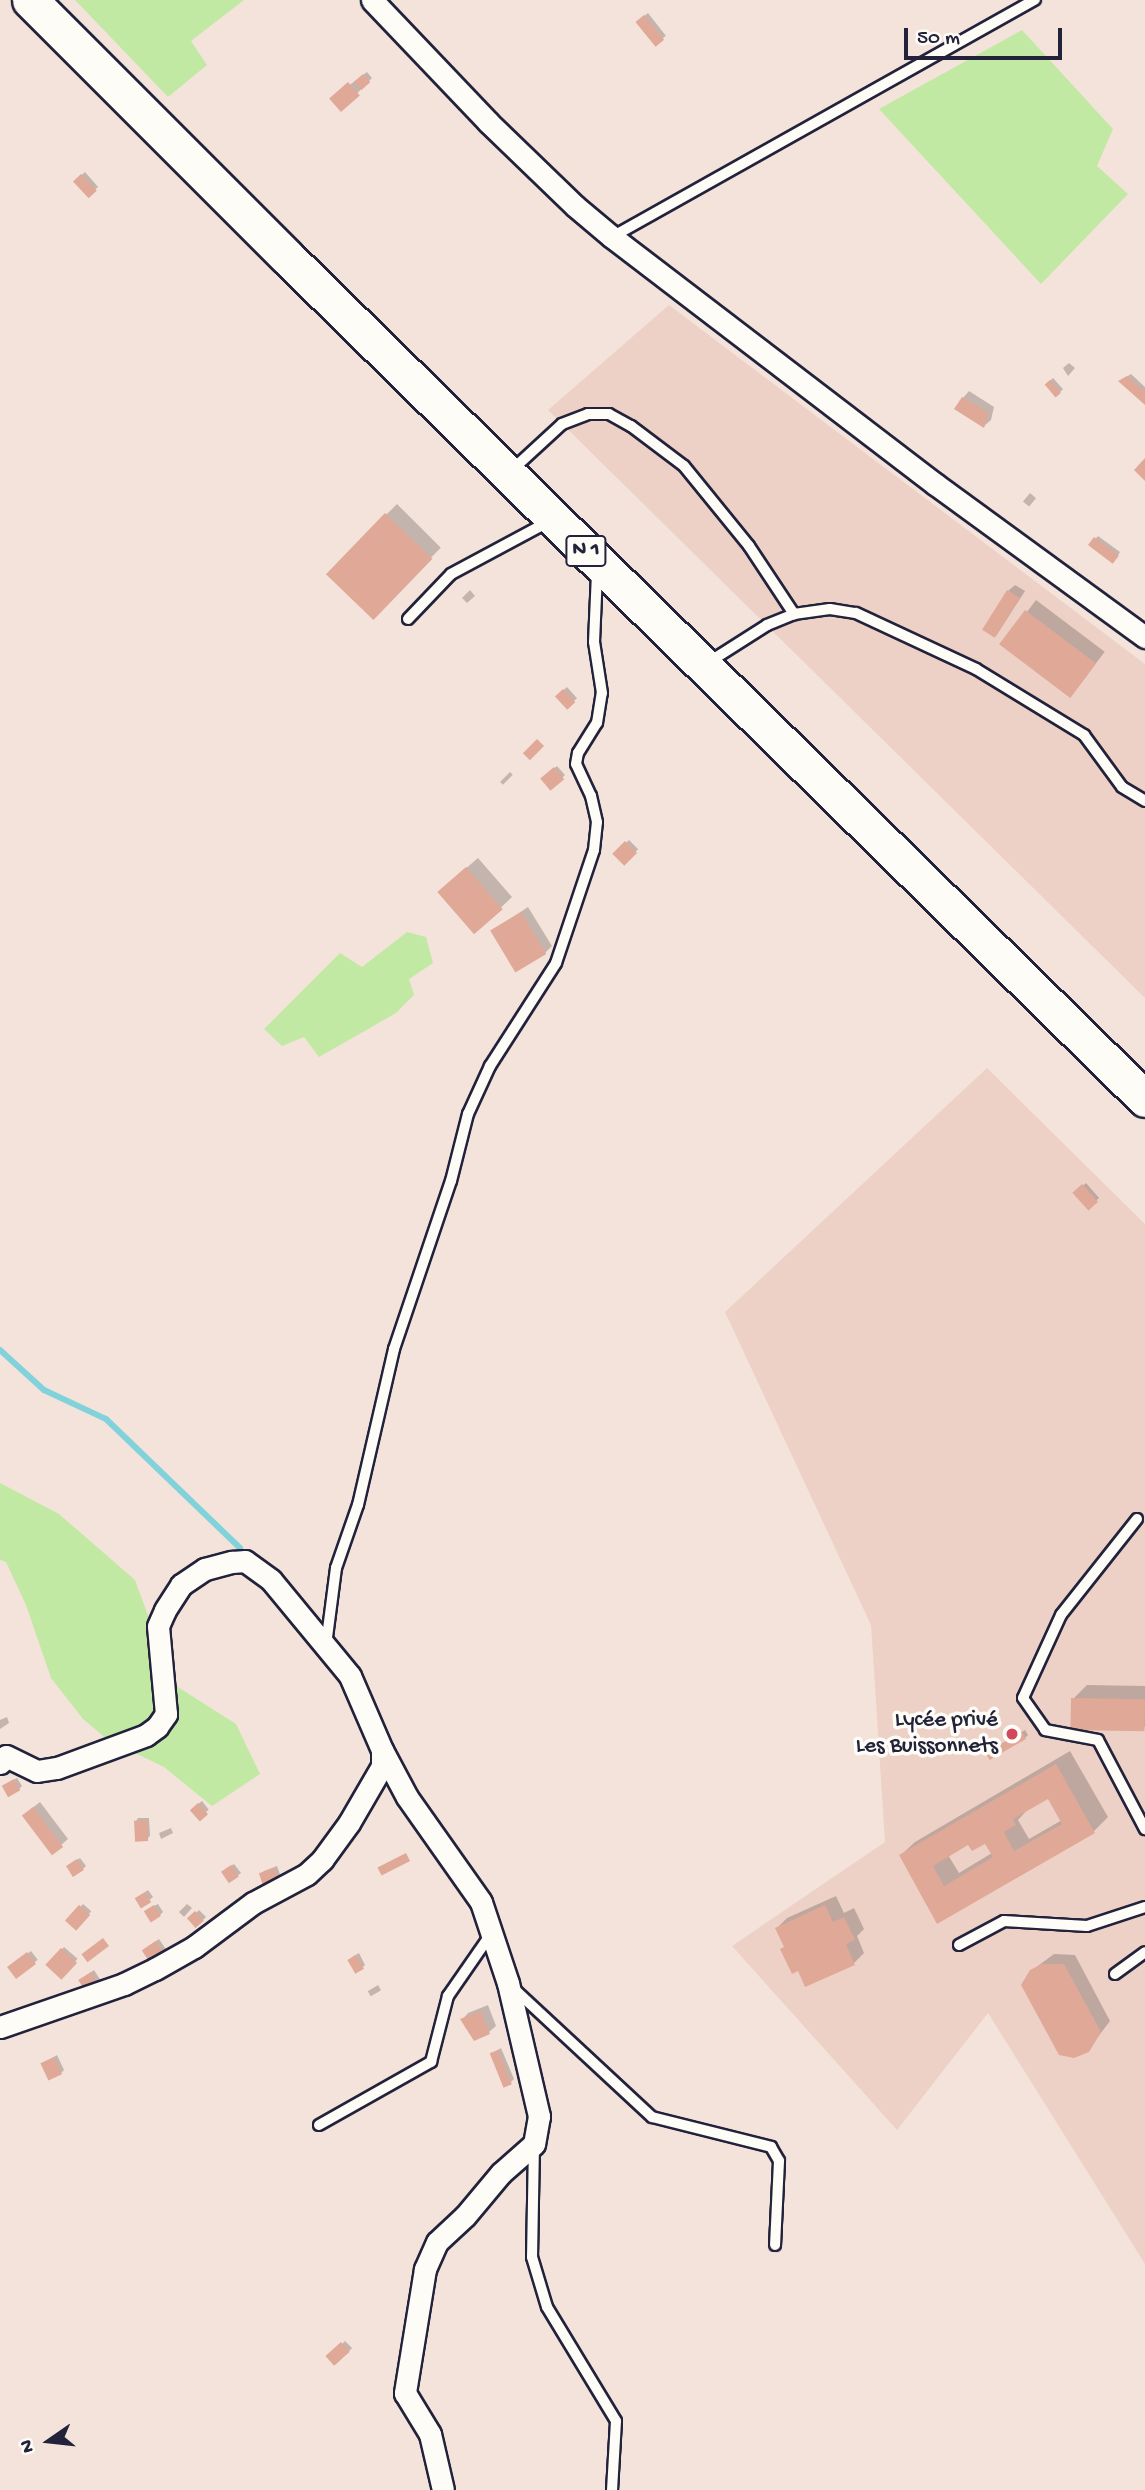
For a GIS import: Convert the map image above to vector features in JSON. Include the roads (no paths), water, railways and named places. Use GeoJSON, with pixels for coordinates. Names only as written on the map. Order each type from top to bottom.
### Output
{"type":"FeatureCollection","features":[{"type":"Feature","properties":{"kind":"highway","name":"N 1"},"geometry":{"type":"LineString","coordinates":[[30,0],[598,563],[1145,1099]]}},
{"type":"Feature","properties":{"kind":"street"},"geometry":{"type":"LineString","coordinates":[[372,0],[488,122],[575,206],[612,237],[935,484],[1145,637]]}},
{"type":"Feature","properties":{"kind":"street"},"geometry":{"type":"LineString","coordinates":[[0,1763],[6,1756],[37,1771],[57,1768],[146,1735],[157,1727],[166,1714],[158,1626],[181,1585],[205,1569],[245,1561],[271,1580],[350,1676],[382,1750],[407,1797],[481,1902],[508,1983],[538,2116],[534,2144],[501,2173],[465,2216],[437,2242],[425,2269],[405,2393],[430,2434],[443,2490]]}},
{"type":"Feature","properties":{"kind":"street"},"geometry":{"type":"LineString","coordinates":[[0,2028],[124,1984],[155,1969],[194,1947],[253,1903],[307,1874],[322,1860],[349,1823],[382,1766],[382,1750]]}},
{"type":"Feature","properties":{"kind":"lane"},"geometry":{"type":"LineString","coordinates":[[612,237],[1035,0]]}},
{"type":"Feature","properties":{"kind":"lane"},"geometry":{"type":"LineString","coordinates":[[508,474],[562,424],[588,414],[609,414],[631,426],[684,466],[748,547],[794,614]]}},
{"type":"Feature","properties":{"kind":"lane"},"geometry":{"type":"LineString","coordinates":[[408,619],[451,574],[554,519]]}},
{"type":"Feature","properties":{"kind":"lane"},"geometry":{"type":"LineString","coordinates":[[326,1647],[336,1568],[358,1505],[394,1349],[452,1181],[468,1114],[490,1066],[556,963],[594,850],[597,822],[592,796],[576,764],[578,754],[597,723],[601,693],[594,642],[598,563]]}},
{"type":"Feature","properties":{"kind":"lane"},"geometry":{"type":"LineString","coordinates":[[704,666],[767,625],[794,614],[830,609],[856,613],[976,669],[1084,735],[1122,787],[1145,801]]}},
{"type":"Feature","properties":{"kind":"lane"},"geometry":{"type":"LineString","coordinates":[[1137,1519],[1061,1615],[1023,1698],[1045,1730],[1098,1740],[1145,1829]]}},
{"type":"Feature","properties":{"kind":"lane"},"geometry":{"type":"LineString","coordinates":[[959,1945],[1004,1921],[1087,1926],[1145,1907]]}},
{"type":"Feature","properties":{"kind":"lane"},"geometry":{"type":"LineString","coordinates":[[319,2125],[431,2062],[448,1996],[491,1934]]}},
{"type":"Feature","properties":{"kind":"lane"},"geometry":{"type":"LineString","coordinates":[[1115,1974],[1145,1952]]}},
{"type":"Feature","properties":{"kind":"lane"},"geometry":{"type":"LineString","coordinates":[[508,1983],[652,2117],[771,2147],[779,2161],[775,2245]]}},
{"type":"Feature","properties":{"kind":"lane"},"geometry":{"type":"LineString","coordinates":[[534,2144],[532,2257],[547,2308],[616,2421],[612,2490]]}},
{"type":"Feature","properties":{"kind":"waterway"},"geometry":{"type":"LineString","coordinates":[[0,1350],[44,1390],[106,1419],[240,1548]]}},
{"type":"Feature","properties":{"kind":"place","name":"Lycée privé Les Buissonnets"},"geometry":{"type":"Point","coordinates":[1012,1734]}}]}
